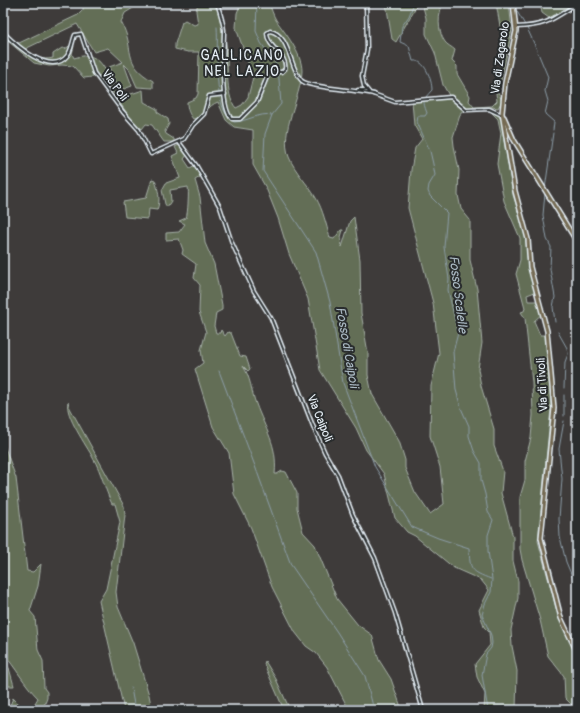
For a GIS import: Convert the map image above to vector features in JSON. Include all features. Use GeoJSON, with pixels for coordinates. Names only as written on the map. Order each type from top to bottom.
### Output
{"type":"FeatureCollection","features":[{"type":"Feature","properties":{"kind":"main road","name":"Via di Zagarolo"},"geometry":{"type":"LineString","coordinates":[[503,116],[505,83],[516,27],[513,3]]}},
{"type":"Feature","properties":{"kind":"main road"},"geometry":{"type":"LineString","coordinates":[[503,116],[513,138],[577,242]]}},
{"type":"Feature","properties":{"kind":"main road","name":"Via di Tivoli"},"geometry":{"type":"LineString","coordinates":[[503,116],[515,193],[528,240],[530,268],[547,331],[552,377],[554,408],[541,525],[541,541],[561,618],[577,652]]}},
{"type":"Feature","properties":{"kind":"street"},"geometry":{"type":"LineString","coordinates":[[217,3],[223,27],[223,94],[230,116],[235,120],[240,119],[257,102],[270,72],[282,72],[285,69],[286,62],[266,34],[269,31],[276,34],[282,41],[291,57],[297,74],[302,80],[310,85],[366,91]]}},
{"type":"Feature","properties":{"kind":"street"},"geometry":{"type":"LineString","coordinates":[[366,3],[367,49],[362,74],[366,91]]}},
{"type":"Feature","properties":{"kind":"street"},"geometry":{"type":"LineString","coordinates":[[516,27],[534,27],[545,24],[577,4]]}},
{"type":"Feature","properties":{"kind":"street","name":"Via Poli"},"geometry":{"type":"LineString","coordinates":[[3,32],[28,54],[40,60],[50,61],[60,61],[66,57],[74,36],[80,34],[95,74],[123,112],[139,130],[149,153],[155,153],[185,138],[193,125],[204,115],[208,98],[211,95],[223,94]]}},
{"type":"Feature","properties":{"kind":"street"},"geometry":{"type":"LineString","coordinates":[[361,90],[364,84]]}},
{"type":"Feature","properties":{"kind":"street"},"geometry":{"type":"LineString","coordinates":[[354,90],[366,91],[392,102],[451,97],[466,110],[489,109],[503,116]]}},
{"type":"Feature","properties":{"kind":"street","name":"Via Caipoli"},"geometry":{"type":"LineString","coordinates":[[179,142],[196,165],[220,207],[232,243],[254,291],[272,318],[313,426],[325,453],[338,475],[354,517],[375,558],[395,615],[423,710]]}},
{"type":"Feature","properties":{"kind":"green space"},"geometry":{"type":"Polygon","coordinates":[[[83,3],[136,3],[138,5],[125,13],[121,22],[128,40],[133,62],[143,74],[153,81],[153,88],[137,87],[129,69],[124,64],[132,86],[118,91],[109,67],[123,62],[108,48],[94,52],[77,24],[25,49],[25,51],[38,58],[49,59],[53,58],[53,54],[62,48],[65,49],[72,44],[74,46],[72,54],[74,58],[85,56],[93,57],[99,61],[104,67],[116,90],[122,97],[143,90],[144,102],[157,109],[157,112],[168,119],[169,124],[165,131],[166,134],[174,139],[174,142],[164,142],[152,125],[146,124],[142,129],[130,118],[106,82],[100,76],[84,78],[73,66],[49,66],[34,63],[3,37],[3,29],[16,42],[19,43],[78,15],[83,10],[83,3]]]}},
{"type":"Feature","properties":{"kind":"green space"},"geometry":{"type":"Polygon","coordinates":[[[198,3],[216,3],[218,7],[227,51],[228,86],[232,102],[236,108],[242,105],[248,97],[253,77],[236,28],[237,13],[241,3],[269,3],[276,20],[296,50],[302,71],[301,81],[288,125],[287,147],[289,157],[313,193],[324,217],[330,238],[334,239],[341,230],[343,230],[341,237],[342,247],[350,221],[354,217],[360,260],[361,313],[368,353],[368,375],[372,394],[399,441],[405,460],[405,468],[415,492],[430,514],[444,504],[440,467],[430,436],[431,386],[439,353],[433,303],[408,208],[411,170],[415,148],[422,139],[414,125],[412,101],[450,97],[443,85],[435,53],[426,34],[426,18],[422,3],[443,3],[439,17],[442,38],[455,50],[452,61],[457,66],[457,74],[470,96],[469,101],[474,107],[492,106],[497,101],[496,93],[498,92],[502,101],[498,108],[479,107],[461,112],[453,137],[459,170],[458,195],[461,209],[470,220],[470,260],[477,289],[482,343],[478,369],[481,386],[494,429],[494,446],[503,471],[501,493],[513,537],[513,561],[518,581],[518,598],[511,630],[512,646],[517,671],[516,710],[484,710],[485,694],[477,677],[475,664],[490,645],[489,632],[484,627],[479,610],[489,590],[481,580],[454,568],[415,536],[407,532],[395,518],[384,474],[366,450],[356,428],[320,370],[308,299],[289,254],[278,218],[266,188],[253,165],[253,130],[234,127],[226,120],[218,102],[197,118],[193,119],[189,113],[187,102],[196,98],[198,94],[199,52],[188,52],[175,49],[175,44],[182,22],[185,20],[194,25],[198,24],[196,11],[198,3]]]}},
{"type":"Feature","properties":{"kind":"green space"},"geometry":{"type":"Polygon","coordinates":[[[386,3],[418,3],[396,42],[392,39],[386,3]]]}},
{"type":"Feature","properties":{"kind":"green space"},"geometry":{"type":"Polygon","coordinates":[[[496,3],[509,3],[512,30],[501,80],[497,83],[500,71],[502,43],[496,3]]]}},
{"type":"Feature","properties":{"kind":"green space"},"geometry":{"type":"Polygon","coordinates":[[[540,3],[576,3],[549,18],[542,13],[540,3]]]}},
{"type":"Feature","properties":{"kind":"green space"},"geometry":{"type":"Polygon","coordinates":[[[489,110],[498,115],[503,123],[504,141],[513,195],[525,231],[529,270],[535,292],[527,295],[528,301],[538,301],[542,314],[534,321],[540,335],[546,335],[551,408],[538,541],[558,615],[577,657],[577,710],[574,710],[573,706],[565,698],[564,676],[548,656],[540,620],[520,549],[520,497],[525,480],[525,461],[531,438],[533,415],[532,383],[525,318],[521,312],[524,311],[525,308],[516,274],[520,260],[520,238],[504,201],[497,164],[501,133],[498,119],[489,110]]]}},
{"type":"Feature","properties":{"kind":"green space"},"geometry":{"type":"Polygon","coordinates":[[[179,145],[187,155],[184,159],[190,168],[195,165],[200,177],[195,180],[200,197],[205,243],[214,264],[222,305],[222,310],[216,313],[214,326],[216,333],[220,333],[221,330],[225,336],[228,332],[231,333],[240,356],[246,357],[250,369],[248,371],[243,366],[248,375],[256,404],[273,446],[275,454],[275,474],[282,471],[286,472],[297,493],[297,508],[303,532],[315,545],[337,599],[358,625],[372,635],[379,660],[391,679],[402,710],[349,710],[327,667],[316,653],[306,646],[295,632],[272,587],[251,528],[234,494],[229,453],[213,427],[195,369],[203,363],[201,350],[206,332],[199,312],[200,285],[194,278],[196,264],[182,254],[183,250],[179,239],[166,240],[166,233],[179,232],[185,224],[179,221],[186,218],[187,212],[188,187],[170,190],[171,201],[167,207],[162,190],[166,183],[180,178],[172,156],[178,153],[175,147],[179,145]]]}},
{"type":"Feature","properties":{"kind":"green space"},"geometry":{"type":"Polygon","coordinates":[[[152,179],[155,180],[159,195],[157,210],[149,209],[148,219],[125,217],[123,202],[146,198],[152,179]]]}},
{"type":"Feature","properties":{"kind":"green space"},"geometry":{"type":"Polygon","coordinates":[[[68,402],[124,506],[125,515],[116,592],[118,607],[133,643],[149,695],[152,710],[124,710],[99,601],[106,589],[120,522],[115,504],[112,504],[96,464],[69,415],[68,402]]]}},
{"type":"Feature","properties":{"kind":"green space"},"geometry":{"type":"Polygon","coordinates":[[[3,442],[16,478],[27,571],[33,572],[41,564],[38,586],[30,611],[35,617],[38,650],[43,661],[44,688],[47,692],[47,698],[44,706],[57,708],[59,710],[31,710],[38,698],[3,653],[3,442]]]}},
{"type":"Feature","properties":{"kind":"green space"},"geometry":{"type":"Polygon","coordinates":[[[3,661],[9,668],[14,686],[3,686],[3,661]]]}},
{"type":"Feature","properties":{"kind":"green space"},"geometry":{"type":"Polygon","coordinates":[[[265,661],[276,679],[290,710],[284,710],[264,664],[265,661]]]}},
{"type":"Feature","properties":{"kind":"green space"},"geometry":{"type":"Polygon","coordinates":[[[13,698],[25,710],[8,710],[13,698]]]}},
{"type":"Feature","properties":{"kind":"waterway","name":"Fosso di Caipoli"},"geometry":{"type":"LineString","coordinates":[[257,3],[256,31],[261,43],[278,67],[281,104],[272,115]]}},
{"type":"Feature","properties":{"kind":"waterway","name":"Fosso Scalelle"},"geometry":{"type":"LineString","coordinates":[[414,3],[409,16],[402,26],[400,42],[409,46],[413,61],[421,63],[427,71],[432,86],[432,90],[424,100],[427,113],[425,116],[418,116],[417,122],[430,151],[435,175],[429,185],[428,191],[430,196],[447,213],[444,247],[449,279],[448,290],[458,333],[453,352],[456,390],[461,408],[469,426],[469,436],[474,451],[481,463],[481,480],[488,512],[493,520],[488,535],[488,551],[492,579],[491,592],[485,604],[482,615],[491,635],[492,643],[491,648],[486,654],[482,675],[488,710]]}},
{"type":"Feature","properties":{"kind":"waterway"},"geometry":{"type":"LineString","coordinates":[[515,3],[515,8],[525,25]]}},
{"type":"Feature","properties":{"kind":"waterway","name":"Fosso di Caipoli"},"geometry":{"type":"LineString","coordinates":[[217,27],[219,93],[222,105],[227,115],[234,122],[267,114],[272,115],[265,134],[263,171],[316,252],[330,302],[343,383],[375,467],[412,527],[438,538],[469,548],[472,569],[491,579]]}},
{"type":"Feature","properties":{"kind":"waterway"},"geometry":{"type":"LineString","coordinates":[[527,28],[537,50]]}},
{"type":"Feature","properties":{"kind":"waterway"},"geometry":{"type":"LineString","coordinates":[[538,53],[548,77],[545,91],[548,101],[545,114],[554,122],[553,130]]}},
{"type":"Feature","properties":{"kind":"waterway"},"geometry":{"type":"LineString","coordinates":[[545,189],[553,133]]}},
{"type":"Feature","properties":{"kind":"waterway"},"geometry":{"type":"LineString","coordinates":[[545,193],[543,215],[547,239],[551,247],[550,269],[555,297],[553,307],[555,322]]}},
{"type":"Feature","properties":{"kind":"waterway"},"geometry":{"type":"LineString","coordinates":[[558,332],[567,348],[568,354],[565,362],[564,388]]}},
{"type":"Feature","properties":{"kind":"waterway"},"geometry":{"type":"LineString","coordinates":[[219,371],[291,565],[365,676],[374,710]]}},
{"type":"Feature","properties":{"kind":"waterway"},"geometry":{"type":"LineString","coordinates":[[564,395],[564,416]]}},
{"type":"Feature","properties":{"kind":"waterway"},"geometry":{"type":"LineString","coordinates":[[564,421],[559,449],[562,479],[559,519],[560,537],[566,562],[577,588]]}},
{"type":"Feature","properties":{"kind":"waterway"},"geometry":{"type":"LineString","coordinates":[[131,688],[135,710]]}},
{"type":"Feature","properties":{"kind":"district","name":"GALLICANO NEL LAZIO"},"geometry":{"type":"Point","coordinates":[242,64]}}]}
